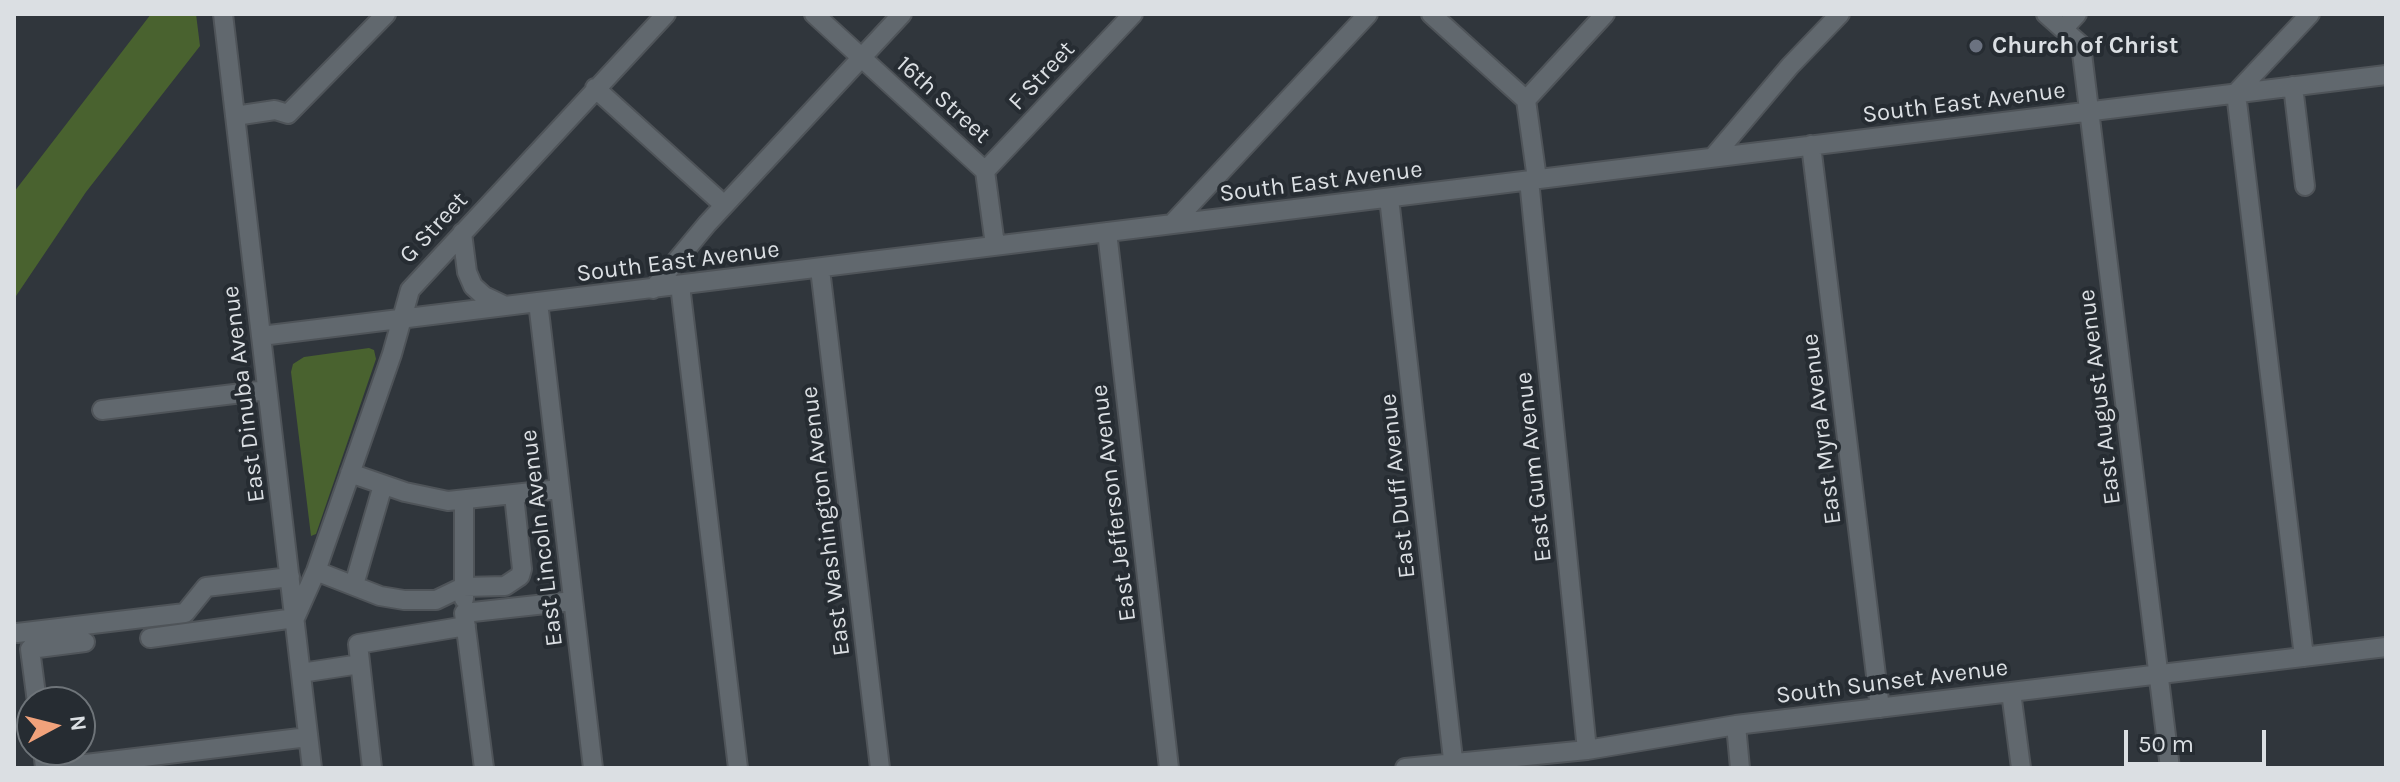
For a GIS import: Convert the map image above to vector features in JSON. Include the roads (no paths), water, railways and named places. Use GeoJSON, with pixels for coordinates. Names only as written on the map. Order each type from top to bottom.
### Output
{"type":"FeatureCollection","features":[{"type":"Feature","properties":{"kind":"street","name":"East Dinuba Avenue"},"geometry":{"type":"LineString","coordinates":[[223,14],[312,768]]}},
{"type":"Feature","properties":{"kind":"street"},"geometry":{"type":"LineString","coordinates":[[235,116],[275,110],[288,114],[386,14]]}},
{"type":"Feature","properties":{"kind":"street","name":"G Street"},"geometry":{"type":"LineString","coordinates":[[295,618],[316,571],[392,354],[410,290],[666,14]]}},
{"type":"Feature","properties":{"kind":"street","name":"16th Street"},"geometry":{"type":"LineString","coordinates":[[814,14],[985,171],[995,245]]}},
{"type":"Feature","properties":{"kind":"street"},"geometry":{"type":"LineString","coordinates":[[653,289],[724,205],[902,14]]}},
{"type":"Feature","properties":{"kind":"street","name":"F Street"},"geometry":{"type":"LineString","coordinates":[[985,171],[1133,14]]}},
{"type":"Feature","properties":{"kind":"street"},"geometry":{"type":"LineString","coordinates":[[1172,224],[1368,14]]}},
{"type":"Feature","properties":{"kind":"street"},"geometry":{"type":"LineString","coordinates":[[1431,14],[1526,100],[1605,14]]}},
{"type":"Feature","properties":{"kind":"street"},"geometry":{"type":"LineString","coordinates":[[1714,156],[1790,66],[1840,14]]}},
{"type":"Feature","properties":{"kind":"street","name":"East August Avenue"},"geometry":{"type":"LineString","coordinates":[[2046,14],[2081,45],[2170,768]]}},
{"type":"Feature","properties":{"kind":"street"},"geometry":{"type":"LineString","coordinates":[[2063,29],[2077,14]]}},
{"type":"Feature","properties":{"kind":"street"},"geometry":{"type":"LineString","coordinates":[[2304,657],[2236,93],[2310,14]]}},
{"type":"Feature","properties":{"kind":"street","name":"South East Avenue"},"geometry":{"type":"LineString","coordinates":[[261,336],[2386,75]]}},
{"type":"Feature","properties":{"kind":"street"},"geometry":{"type":"LineString","coordinates":[[2293,86],[2305,186]]}},
{"type":"Feature","properties":{"kind":"street"},"geometry":{"type":"LineString","coordinates":[[595,88],[724,205]]}},
{"type":"Feature","properties":{"kind":"street","name":"East Gum Avenue"},"geometry":{"type":"LineString","coordinates":[[1526,100],[1587,750]]}},
{"type":"Feature","properties":{"kind":"street","name":"East Myra Avenue"},"geometry":{"type":"LineString","coordinates":[[1811,145],[1880,708]]}},
{"type":"Feature","properties":{"kind":"street","name":"East Duff Avenue"},"geometry":{"type":"LineString","coordinates":[[1389,198],[1454,766]]}},
{"type":"Feature","properties":{"kind":"street","name":"East Jefferson Avenue"},"geometry":{"type":"LineString","coordinates":[[1107,232],[1169,768]]}},
{"type":"Feature","properties":{"kind":"street"},"geometry":{"type":"LineString","coordinates":[[462,233],[467,272],[473,286],[484,296],[506,306]]}},
{"type":"Feature","properties":{"kind":"street","name":"East Washington Avenue"},"geometry":{"type":"LineString","coordinates":[[820,269],[880,768]]}},
{"type":"Feature","properties":{"kind":"street"},"geometry":{"type":"LineString","coordinates":[[680,285],[738,768]]}},
{"type":"Feature","properties":{"kind":"street","name":"East Lincoln Avenue"},"geometry":{"type":"LineString","coordinates":[[538,302],[593,768]]}},
{"type":"Feature","properties":{"kind":"street"},"geometry":{"type":"LineString","coordinates":[[102,410],[267,390]]}},
{"type":"Feature","properties":{"kind":"street"},"geometry":{"type":"LineString","coordinates":[[350,473],[405,492],[464,501],[560,489]]}},
{"type":"Feature","properties":{"kind":"street"},"geometry":{"type":"LineString","coordinates":[[354,585],[383,485]]}},
{"type":"Feature","properties":{"kind":"street"},"geometry":{"type":"LineString","coordinates":[[316,571],[380,596],[404,600],[436,600],[463,587],[505,586],[520,576],[522,569],[514,495]]}},
{"type":"Feature","properties":{"kind":"street"},"geometry":{"type":"LineString","coordinates":[[464,501],[465,620],[484,768]]}},
{"type":"Feature","properties":{"kind":"street"},"geometry":{"type":"LineString","coordinates":[[17,633],[185,613],[206,587],[290,577]]}},
{"type":"Feature","properties":{"kind":"street"},"geometry":{"type":"LineString","coordinates":[[372,768],[358,644],[465,620],[573,601]]}},
{"type":"Feature","properties":{"kind":"street"},"geometry":{"type":"LineString","coordinates":[[150,638],[295,618]]}},
{"type":"Feature","properties":{"kind":"street"},"geometry":{"type":"LineString","coordinates":[[35,686],[30,649],[85,642]]}},
{"type":"Feature","properties":{"kind":"street","name":"South Sunset Avenue"},"geometry":{"type":"LineString","coordinates":[[1405,768],[1454,766],[1587,750],[1736,725],[2386,647]]}},
{"type":"Feature","properties":{"kind":"street"},"geometry":{"type":"LineString","coordinates":[[301,673],[360,664]]}},
{"type":"Feature","properties":{"kind":"street"},"geometry":{"type":"LineString","coordinates":[[2011,692],[2021,768]]}},
{"type":"Feature","properties":{"kind":"street"},"geometry":{"type":"LineString","coordinates":[[1736,725],[1740,768]]}},
{"type":"Feature","properties":{"kind":"street"},"geometry":{"type":"LineString","coordinates":[[53,768],[308,737]]}},
{"type":"Feature","properties":{"kind":"place","name":"Church of Christ"},"geometry":{"type":"Point","coordinates":[1976,46]}}]}
